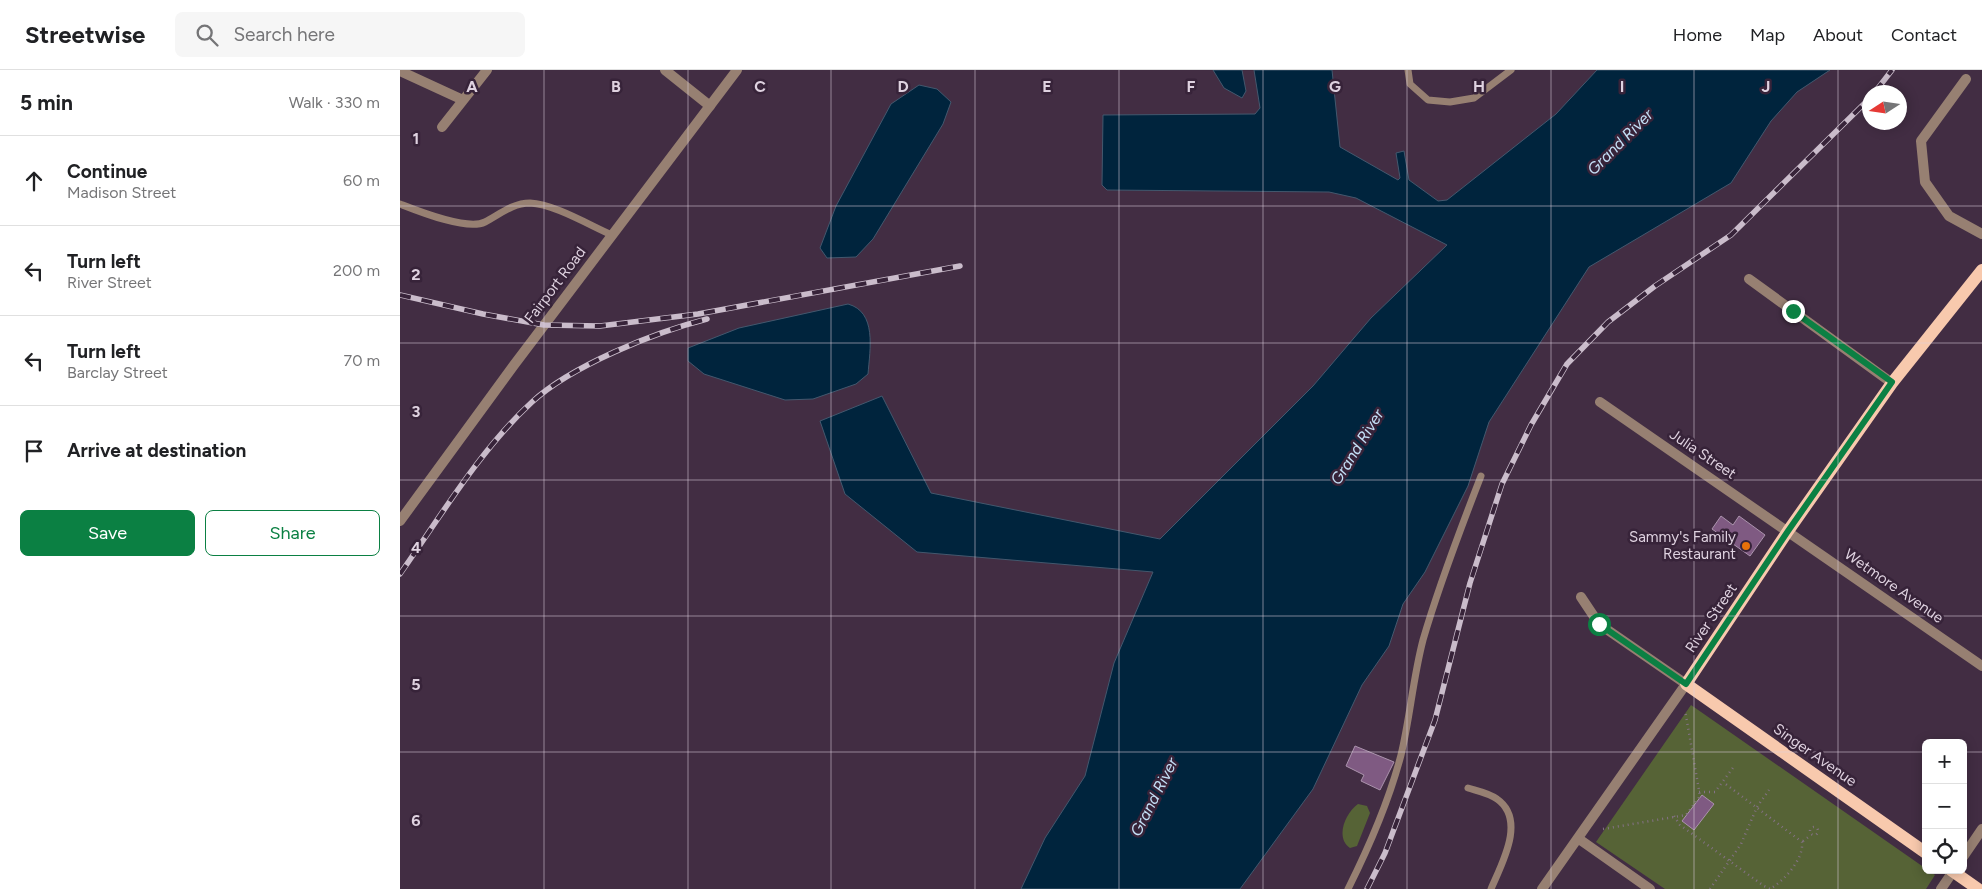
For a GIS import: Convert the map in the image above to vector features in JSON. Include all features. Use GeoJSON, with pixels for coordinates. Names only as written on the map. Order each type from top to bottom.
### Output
{"type":"FeatureCollection","features":[{"type":"Feature","properties":{"kind":"main road","name":"River Street"},"geometry":{"type":"LineString","coordinates":[[1686,684],[1788,531],[1892,382],[1982,270]]}},
{"type":"Feature","properties":{"kind":"main road","name":"Singer Avenue"},"geometry":{"type":"LineString","coordinates":[[1686,684],[1922,850]]}},
{"type":"Feature","properties":{"kind":"main road"},"geometry":{"type":"LineString","coordinates":[[1956,874],[1978,889]]}},
{"type":"Feature","properties":{"kind":"street"},"geometry":{"type":"LineString","coordinates":[[442,127],[486,70]]}},
{"type":"Feature","properties":{"kind":"street"},"geometry":{"type":"LineString","coordinates":[[665,70],[710,106]]}},
{"type":"Feature","properties":{"kind":"street","name":"Fairport Road"},"geometry":{"type":"LineString","coordinates":[[400,521],[737,70]]}},
{"type":"Feature","properties":{"kind":"street"},"geometry":{"type":"LineString","coordinates":[[400,71],[463,100]]}},
{"type":"Feature","properties":{"kind":"street"},"geometry":{"type":"LineString","coordinates":[[1966,79],[1921,141],[1925,182],[1949,216],[1982,234]]}},
{"type":"Feature","properties":{"kind":"street"},"geometry":{"type":"LineString","coordinates":[[1749,279],[1892,382]]}},
{"type":"Feature","properties":{"kind":"street","name":"Julia Street"},"geometry":{"type":"LineString","coordinates":[[1600,402],[1788,531]]}},
{"type":"Feature","properties":{"kind":"street","name":"Wetmore Avenue"},"geometry":{"type":"LineString","coordinates":[[1788,531],[1982,666]]}},
{"type":"Feature","properties":{"kind":"street"},"geometry":{"type":"LineString","coordinates":[[1581,597],[1599,624],[1686,684]]}},
{"type":"Feature","properties":{"kind":"street","name":"River Street"},"geometry":{"type":"LineString","coordinates":[[1542,889],[1579,839],[1686,684]]}},
{"type":"Feature","properties":{"kind":"street"},"geometry":{"type":"LineString","coordinates":[[1967,850],[1982,829]]}},
{"type":"Feature","properties":{"kind":"street"},"geometry":{"type":"LineString","coordinates":[[1579,839],[1650,889]]}},
{"type":"Feature","properties":{"kind":"street"},"geometry":{"type":"LineString","coordinates":[[1941,889],[1950,874]]}},
{"type":"Feature","properties":{"kind":"lane"},"geometry":{"type":"LineString","coordinates":[[1408,70],[1410,84],[1428,100],[1450,102],[1474,98],[1510,70]]}},
{"type":"Feature","properties":{"kind":"lane"},"geometry":{"type":"LineString","coordinates":[[400,204],[443,221],[482,223],[505,209],[530,203],[552,208],[612,235]]}},
{"type":"Feature","properties":{"kind":"lane"},"geometry":{"type":"LineString","coordinates":[[1348,889],[1391,789],[1401,754],[1411,693],[1423,641],[1459,532],[1481,476]]}},
{"type":"Feature","properties":{"kind":"lane"},"geometry":{"type":"LineString","coordinates":[[1468,788],[1498,800],[1509,813],[1511,823],[1506,852],[1491,889]]}},
{"type":"Feature","properties":{"kind":"path"},"geometry":{"type":"LineString","coordinates":[[1603,829],[1686,814],[1700,796],[1685,710]]}},
{"type":"Feature","properties":{"kind":"path"},"geometry":{"type":"LineString","coordinates":[[1699,792],[1715,792],[1735,765]]}},
{"type":"Feature","properties":{"kind":"path"},"geometry":{"type":"LineString","coordinates":[[1723,782],[1802,842]]}},
{"type":"Feature","properties":{"kind":"path"},"geometry":{"type":"LineString","coordinates":[[1710,889],[1741,844],[1757,808],[1769,790]]}},
{"type":"Feature","properties":{"kind":"path"},"geometry":{"type":"LineString","coordinates":[[1674,816],[1680,825],[1770,889],[1778,885],[1788,873],[1801,851],[1802,842],[1811,835]]}},
{"type":"Feature","properties":{"kind":"green space"},"geometry":{"type":"Polygon","coordinates":[[[1691,705],[1922,866],[1922,874],[1935,875],[1926,889],[1665,889],[1596,842],[1691,705]]]}},
{"type":"Feature","properties":{"kind":"green space"},"geometry":{"type":"Polygon","coordinates":[[[1358,804],[1367,806],[1370,813],[1357,846],[1350,848],[1343,838],[1344,826],[1349,813],[1358,804]]]}},
{"type":"Feature","properties":{"kind":"water"},"geometry":{"type":"Polygon","coordinates":[[[1213,70],[1242,70],[1246,91],[1242,98],[1224,88],[1213,70]]]}},
{"type":"Feature","properties":{"kind":"water","name":"Grand River"},"geometry":{"type":"Polygon","coordinates":[[[1254,70],[1332,70],[1340,147],[1398,180],[1400,178],[1396,153],[1404,151],[1409,180],[1438,201],[1447,200],[1556,114],[1597,70],[1830,70],[1797,92],[1771,121],[1731,183],[1589,267],[1489,422],[1468,486],[1425,572],[1403,604],[1389,646],[1362,685],[1313,789],[1240,889],[1021,889],[1045,838],[1085,776],[1114,663],[1153,572],[917,552],[845,494],[820,421],[882,396],[931,493],[1160,539],[1313,386],[1371,318],[1447,245],[1356,198],[1329,192],[1107,190],[1102,185],[1103,115],[1255,114],[1260,108],[1254,70]]]}},
{"type":"Feature","properties":{"kind":"water"},"geometry":{"type":"Polygon","coordinates":[[[919,85],[937,89],[951,102],[943,124],[873,239],[856,257],[827,258],[820,248],[836,206],[891,104],[919,85]]]}},
{"type":"Feature","properties":{"kind":"water"},"geometry":{"type":"Polygon","coordinates":[[[848,304],[857,308],[864,315],[870,333],[868,374],[856,384],[813,399],[785,400],[704,374],[688,361],[688,348],[739,328],[848,304]]]}},
{"type":"Feature","properties":{"kind":"building","name":"Sammy's Family Restaurant"},"geometry":{"type":"Polygon","coordinates":[[[1721,516],[1733,525],[1739,516],[1765,535],[1750,556],[1712,529],[1721,516]]]}},
{"type":"Feature","properties":{"kind":"building"},"geometry":{"type":"Polygon","coordinates":[[[1355,746],[1394,762],[1380,790],[1361,781],[1364,775],[1346,766],[1355,746]]]}},
{"type":"Feature","properties":{"kind":"building"},"geometry":{"type":"Polygon","coordinates":[[[1702,795],[1714,804],[1694,830],[1682,821],[1702,795]]]}},
{"type":"Feature","properties":{"kind":"railway"},"geometry":{"type":"LineString","coordinates":[[1880,85],[1892,70]]}},
{"type":"Feature","properties":{"kind":"railway"},"geometry":{"type":"LineString","coordinates":[[1367,889],[1385,853],[1435,720],[1470,583],[1502,484],[1531,425],[1567,364],[1608,322],[1655,286],[1731,235],[1862,106]]}},
{"type":"Feature","properties":{"kind":"railway"},"geometry":{"type":"LineString","coordinates":[[400,295],[483,314],[544,325],[600,326],[698,314],[960,266]]}},
{"type":"Feature","properties":{"kind":"railway"},"geometry":{"type":"LineString","coordinates":[[400,574],[478,463],[495,441],[532,402],[568,376],[591,363],[639,341],[707,319]]}},
{"type":"Feature","properties":{"kind":"place","name":"Sammy's Family Restaurant"},"geometry":{"type":"Point","coordinates":[1746,546]}},
{"type":"Feature","properties":{"kind":"route"},"geometry":{"type":"LineString","coordinates":[[1599,624],[1686,684],[1788,531],[1892,382],[1793,311]]}}]}
